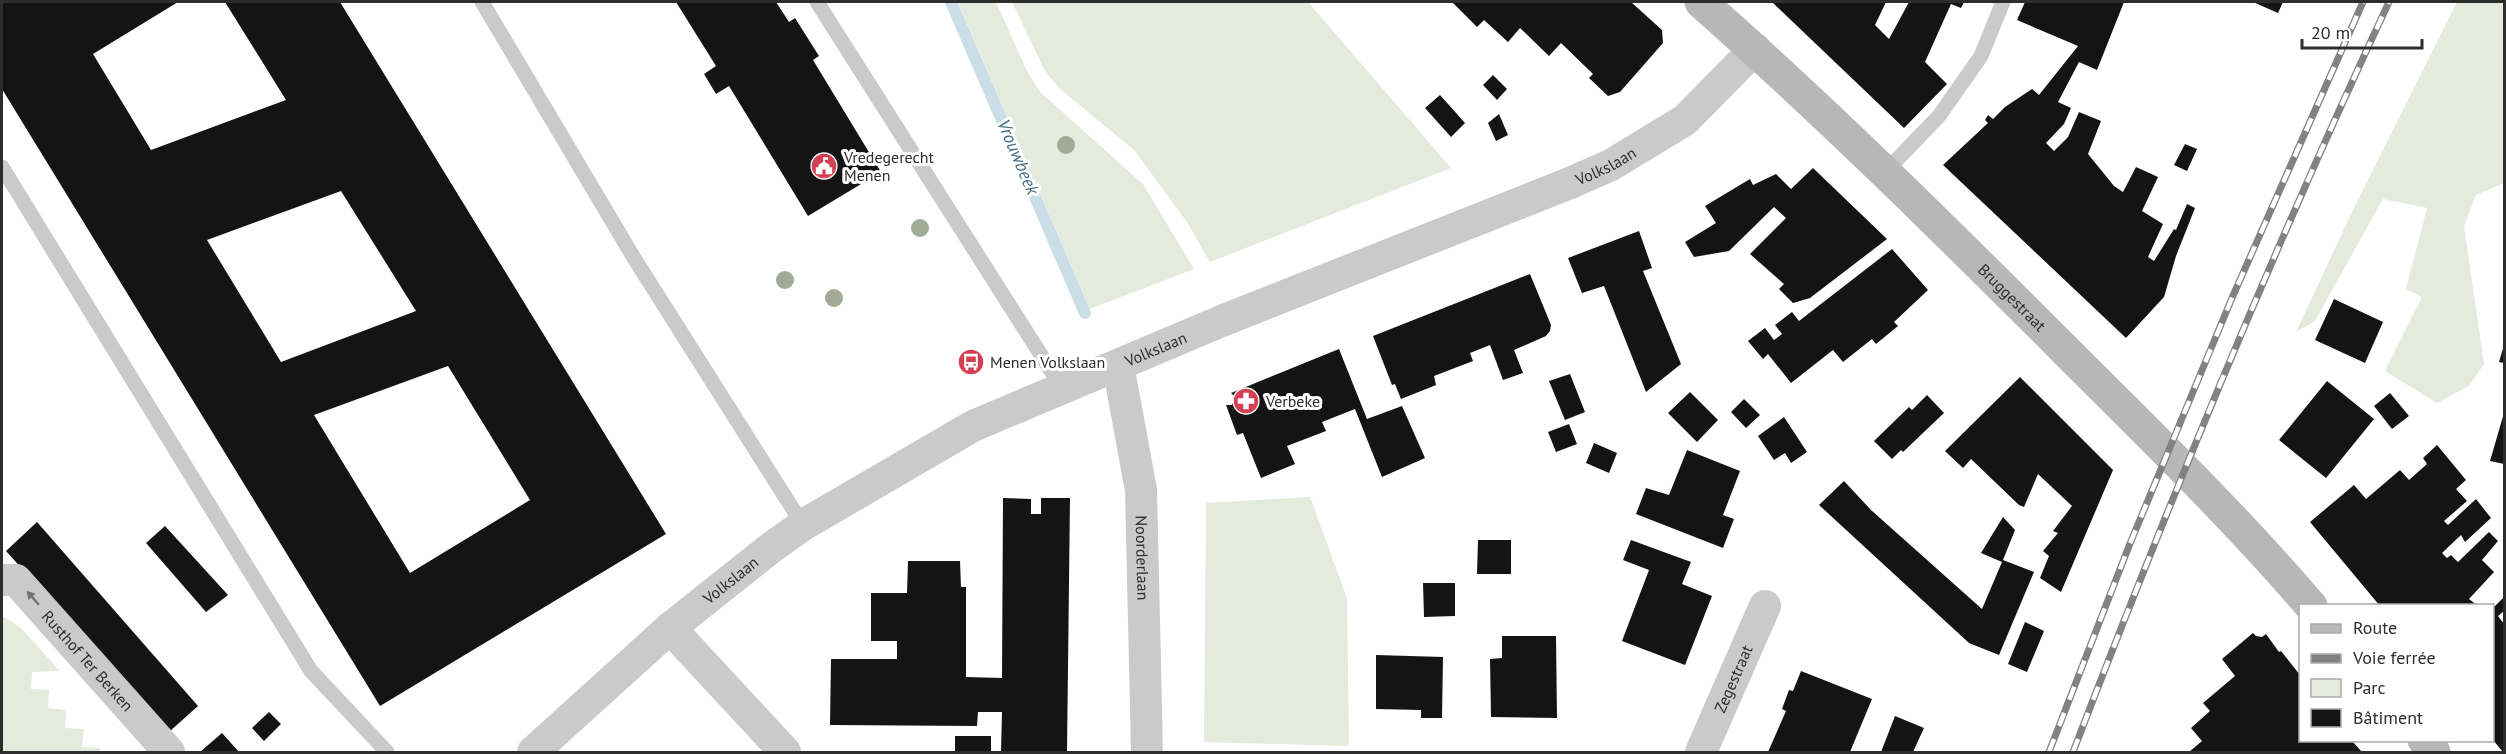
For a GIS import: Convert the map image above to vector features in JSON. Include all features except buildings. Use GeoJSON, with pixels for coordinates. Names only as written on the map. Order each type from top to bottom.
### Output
{"type":"FeatureCollection","features":[{"type":"Feature","properties":{"kind":"street","name":"Bruggestraat"},"geometry":{"type":"LineString","coordinates":[[1701,2],[1755,49],[1884,172],[2174,458],[2273,561],[2309,604]]}},
{"type":"Feature","properties":{"kind":"street","name":"Volkslaan"},"geometry":{"type":"LineString","coordinates":[[533,753],[670,628],[803,525],[973,426],[1611,165],[1684,120],[1755,49]]}},
{"type":"Feature","properties":{"kind":"street","name":"Noorderlaan"},"geometry":{"type":"LineString","coordinates":[[1118,365],[1141,490],[1147,753]]}},
{"type":"Feature","properties":{"kind":"street","name":"Rusthof Ter Berken"},"geometry":{"type":"LineString","coordinates":[[2,580],[16,579],[169,753]]}},
{"type":"Feature","properties":{"kind":"street","name":"Zegestraat"},"geometry":{"type":"LineString","coordinates":[[1701,753],[1765,606]]}},
{"type":"Feature","properties":{"kind":"street"},"geometry":{"type":"LineString","coordinates":[[670,628],[785,753]]}},
{"type":"Feature","properties":{"kind":"lane"},"geometry":{"type":"LineString","coordinates":[[483,2],[634,258],[803,525]]}},
{"type":"Feature","properties":{"kind":"lane"},"geometry":{"type":"LineString","coordinates":[[817,2],[1062,388]]}},
{"type":"Feature","properties":{"kind":"lane"},"geometry":{"type":"LineString","coordinates":[[1884,172],[1939,116],[1951,99],[1981,56],[2003,2]]}},
{"type":"Feature","properties":{"kind":"lane"},"geometry":{"type":"LineString","coordinates":[[2,167],[311,671],[387,753]]}},
{"type":"Feature","properties":{"kind":"green space"},"geometry":{"type":"Polygon","coordinates":[[[958,2],[996,2],[1027,71],[1040,92],[1143,184],[1194,269],[1090,309],[958,2]]]}},
{"type":"Feature","properties":{"kind":"green space"},"geometry":{"type":"Polygon","coordinates":[[[1012,2],[1308,2],[1451,168],[1210,262],[1187,222],[1134,150],[1060,89],[1045,71],[1012,2]]]}},
{"type":"Feature","properties":{"kind":"green space"},"geometry":{"type":"Polygon","coordinates":[[[2457,2],[2504,2],[2504,183],[2476,195],[2464,226],[2484,364],[2469,386],[2437,403],[2385,371],[2422,297],[2406,289],[2427,208],[2383,199],[2315,321],[2296,332],[2353,210],[2457,2]]]}},
{"type":"Feature","properties":{"kind":"green space"},"geometry":{"type":"Polygon","coordinates":[[[1310,497],[1347,598],[1349,746],[1204,742],[1206,503],[1310,497]]]}},
{"type":"Feature","properties":{"kind":"green space"},"geometry":{"type":"Polygon","coordinates":[[[2,616],[20,627],[60,671],[32,672],[31,689],[49,690],[48,708],[66,710],[65,728],[84,729],[82,747],[101,748],[100,752],[2,752],[2,616]]]}},
{"type":"Feature","properties":{"kind":"waterway","name":"Vrouwbeek"},"geometry":{"type":"LineString","coordinates":[[951,2],[1085,313]]}},
{"type":"Feature","properties":{"kind":"railway"},"geometry":{"type":"LineString","coordinates":[[2049,752],[2129,546],[2232,298],[2363,2]]}},
{"type":"Feature","properties":{"kind":"railway"},"geometry":{"type":"LineString","coordinates":[[2073,752],[2224,374],[2346,94],[2389,2]]}},
{"type":"Feature","properties":{"kind":"place","name":"Vredegerecht Menen"},"geometry":{"type":"Point","coordinates":[824,166]}},
{"type":"Feature","properties":{"kind":"place","name":"Menen Volkslaan"},"geometry":{"type":"Point","coordinates":[971,362]}},
{"type":"Feature","properties":{"kind":"place","name":"Verbeke"},"geometry":{"type":"Point","coordinates":[1246,401]}}]}
